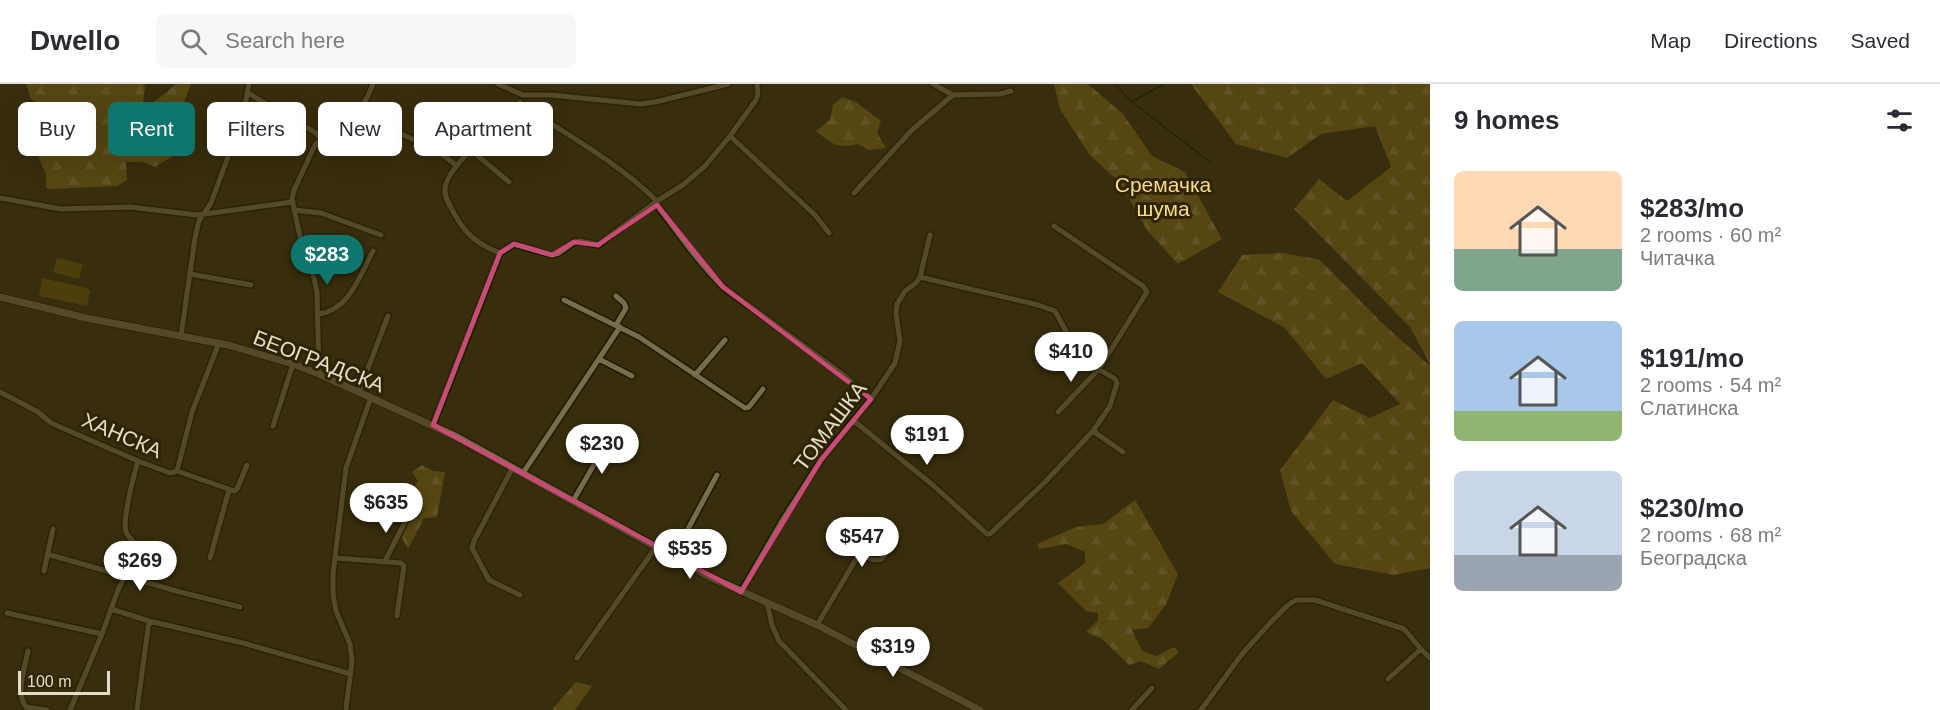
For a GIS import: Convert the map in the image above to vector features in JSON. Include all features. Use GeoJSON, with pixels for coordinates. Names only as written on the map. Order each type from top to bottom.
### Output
{"type":"FeatureCollection","features":[{"type":"Feature","properties":{"kind":"main road","name":"БЕОГРАДСКА"},"geometry":{"type":"LineString","coordinates":[[0,297],[86,318],[219,343],[293,364],[319,374],[434,424],[673,557],[741,592],[817,625],[980,710]]}},
{"type":"Feature","properties":{"kind":"street"},"geometry":{"type":"LineString","coordinates":[[181,336],[199,221],[211,203],[237,131],[249,84]]}},
{"type":"Feature","properties":{"kind":"street"},"geometry":{"type":"LineString","coordinates":[[364,102],[373,84]]}},
{"type":"Feature","properties":{"kind":"street"},"geometry":{"type":"LineString","coordinates":[[498,84],[523,95],[551,95],[640,104],[655,102],[709,86],[728,84]]}},
{"type":"Feature","properties":{"kind":"street"},"geometry":{"type":"LineString","coordinates":[[434,424],[500,253],[514,244],[552,255],[559,253],[574,242],[598,245],[657,201],[683,185],[705,166],[756,100],[757,84]]}},
{"type":"Feature","properties":{"kind":"street"},"geometry":{"type":"LineString","coordinates":[[933,84],[953,95],[1000,94],[1011,91]]}},
{"type":"Feature","properties":{"kind":"street"},"geometry":{"type":"LineString","coordinates":[[248,93],[318,135]]}},
{"type":"Feature","properties":{"kind":"street"},"geometry":{"type":"LineString","coordinates":[[520,102],[523,95]]}},
{"type":"Feature","properties":{"kind":"street"},"geometry":{"type":"LineString","coordinates":[[854,193],[912,130],[953,95]]}},
{"type":"Feature","properties":{"kind":"street"},"geometry":{"type":"LineString","coordinates":[[553,125],[618,168],[657,201],[657,205],[690,249],[723,286],[841,373],[872,399]]}},
{"type":"Feature","properties":{"kind":"street"},"geometry":{"type":"LineString","coordinates":[[402,135],[432,147],[456,165]]}},
{"type":"Feature","properties":{"kind":"street"},"geometry":{"type":"LineString","coordinates":[[730,136],[830,233]]}},
{"type":"Feature","properties":{"kind":"street"},"geometry":{"type":"LineString","coordinates":[[318,143],[311,151],[294,190],[292,202],[301,241],[315,284],[319,374]]}},
{"type":"Feature","properties":{"kind":"street"},"geometry":{"type":"LineString","coordinates":[[465,156],[456,165],[445,185],[445,196],[462,229],[485,248],[500,253]]}},
{"type":"Feature","properties":{"kind":"street"},"geometry":{"type":"LineString","coordinates":[[478,156],[509,182]]}},
{"type":"Feature","properties":{"kind":"street"},"geometry":{"type":"LineString","coordinates":[[0,198],[61,208],[130,207],[197,215],[292,202]]}},
{"type":"Feature","properties":{"kind":"street"},"geometry":{"type":"LineString","coordinates":[[294,210],[321,213],[381,235]]}},
{"type":"Feature","properties":{"kind":"street"},"geometry":{"type":"LineString","coordinates":[[1054,226],[1143,286],[1147,292],[1099,369],[1058,412]]}},
{"type":"Feature","properties":{"kind":"street"},"geometry":{"type":"LineString","coordinates":[[854,421],[934,486],[987,534],[990,534],[1039,488],[1093,431],[1110,406],[1117,382],[1083,359],[1055,311],[920,277],[930,235]]}},
{"type":"Feature","properties":{"kind":"street"},"geometry":{"type":"LineString","coordinates":[[318,314],[330,312],[343,303],[353,290],[373,251]]}},
{"type":"Feature","properties":{"kind":"street"},"geometry":{"type":"LineString","coordinates":[[190,274],[251,285]]}},
{"type":"Feature","properties":{"kind":"street","name":"ТОМАШКА"},"geometry":{"type":"LineString","coordinates":[[741,592],[821,460],[872,399],[895,363],[900,341],[896,314],[897,304],[904,291],[916,283],[920,277]]}},
{"type":"Feature","properties":{"kind":"street"},"geometry":{"type":"LineString","coordinates":[[524,473],[618,326],[626,308],[616,296]]}},
{"type":"Feature","properties":{"kind":"street"},"geometry":{"type":"LineString","coordinates":[[564,300],[639,337],[745,408],[749,407],[763,389]]}},
{"type":"Feature","properties":{"kind":"street"},"geometry":{"type":"LineString","coordinates":[[359,392],[388,316]]}},
{"type":"Feature","properties":{"kind":"street"},"geometry":{"type":"LineString","coordinates":[[695,375],[725,340]]}},
{"type":"Feature","properties":{"kind":"street","name":"ХАНСКА"},"geometry":{"type":"LineString","coordinates":[[0,394],[38,412],[51,423],[170,473],[177,471],[192,412],[219,343]]}},
{"type":"Feature","properties":{"kind":"street"},"geometry":{"type":"LineString","coordinates":[[599,359],[632,376]]}},
{"type":"Feature","properties":{"kind":"street"},"geometry":{"type":"LineString","coordinates":[[273,426],[293,364]]}},
{"type":"Feature","properties":{"kind":"street"},"geometry":{"type":"LineString","coordinates":[[346,708],[352,662],[350,644],[336,611],[333,594],[335,558],[346,468],[370,397]]}},
{"type":"Feature","properties":{"kind":"street"},"geometry":{"type":"LineString","coordinates":[[1093,431],[1123,452]]}},
{"type":"Feature","properties":{"kind":"street"},"geometry":{"type":"LineString","coordinates":[[573,501],[610,437]]}},
{"type":"Feature","properties":{"kind":"street"},"geometry":{"type":"LineString","coordinates":[[70,710],[138,549],[125,530],[132,483],[138,461]]}},
{"type":"Feature","properties":{"kind":"street"},"geometry":{"type":"LineString","coordinates":[[177,471],[229,490],[236,490],[247,465]]}},
{"type":"Feature","properties":{"kind":"street"},"geometry":{"type":"LineString","coordinates":[[513,467],[472,548],[489,580],[520,595]]}},
{"type":"Feature","properties":{"kind":"street"},"geometry":{"type":"LineString","coordinates":[[673,557],[717,475]]}},
{"type":"Feature","properties":{"kind":"street"},"geometry":{"type":"LineString","coordinates":[[210,558],[229,490]]}},
{"type":"Feature","properties":{"kind":"street"},"geometry":{"type":"LineString","coordinates":[[385,561],[408,516]]}},
{"type":"Feature","properties":{"kind":"street"},"geometry":{"type":"LineString","coordinates":[[44,571],[53,530]]}},
{"type":"Feature","properties":{"kind":"street"},"geometry":{"type":"LineString","coordinates":[[829,532],[859,554],[879,561],[890,547]]}},
{"type":"Feature","properties":{"kind":"street"},"geometry":{"type":"LineString","coordinates":[[577,658],[656,547]]}},
{"type":"Feature","properties":{"kind":"street"},"geometry":{"type":"LineString","coordinates":[[47,554],[240,607]]}},
{"type":"Feature","properties":{"kind":"street"},"geometry":{"type":"LineString","coordinates":[[817,625],[859,554]]}},
{"type":"Feature","properties":{"kind":"street"},"geometry":{"type":"LineString","coordinates":[[335,558],[401,563],[404,566],[397,616]]}},
{"type":"Feature","properties":{"kind":"street"},"geometry":{"type":"LineString","coordinates":[[1201,710],[1242,654],[1287,605],[1296,600],[1315,600],[1404,629],[1430,658]]}},
{"type":"Feature","properties":{"kind":"street"},"geometry":{"type":"LineString","coordinates":[[767,603],[772,625],[779,641],[846,710]]}},
{"type":"Feature","properties":{"kind":"street"},"geometry":{"type":"LineString","coordinates":[[111,609],[351,674]]}},
{"type":"Feature","properties":{"kind":"street"},"geometry":{"type":"LineString","coordinates":[[8,613],[102,634]]}},
{"type":"Feature","properties":{"kind":"street"},"geometry":{"type":"LineString","coordinates":[[137,710],[149,621]]}},
{"type":"Feature","properties":{"kind":"street"},"geometry":{"type":"LineString","coordinates":[[1388,679],[1421,649]]}},
{"type":"Feature","properties":{"kind":"street"},"geometry":{"type":"LineString","coordinates":[[28,651],[21,687],[23,703],[26,707],[47,710]]}},
{"type":"Feature","properties":{"kind":"street"},"geometry":{"type":"LineString","coordinates":[[1132,710],[1152,688]]}},
{"type":"Feature","properties":{"kind":"highlighted area"},"geometry":{"type":"Polygon","coordinates":[[[657,205],[723,287],[871,399],[821,460],[741,592],[433,425],[500,253],[514,244],[552,255],[574,242],[598,245],[657,205]]]}},
{"type":"Feature","properties":{"kind":"green space"},"geometry":{"type":"Polygon","coordinates":[[[26,84],[143,84],[145,87],[143,102],[108,102],[108,156],[173,156],[155,167],[142,162],[126,162],[127,180],[117,186],[46,188],[46,174],[38,156],[96,156],[96,102],[35,102],[31,99],[26,84]]]}},
{"type":"Feature","properties":{"kind":"green space"},"geometry":{"type":"Polygon","coordinates":[[[176,84],[191,84],[184,102],[154,102],[176,84]]]}},
{"type":"Feature","properties":{"kind":"green space","name":"Сремачка шума"},"geometry":{"type":"Polygon","coordinates":[[[1054,84],[1088,84],[1123,114],[1152,156],[1185,172],[1222,239],[1178,264],[1147,230],[1120,183],[1089,154],[1060,109],[1054,84]]]}},
{"type":"Feature","properties":{"kind":"green space"},"geometry":{"type":"Polygon","coordinates":[[[1191,84],[1430,84],[1430,364],[1410,327],[1294,209],[1319,179],[1347,201],[1391,167],[1375,126],[1321,134],[1287,158],[1236,144],[1191,84]]]}},
{"type":"Feature","properties":{"kind":"green space"},"geometry":{"type":"Polygon","coordinates":[[[842,97],[856,102],[881,121],[877,133],[886,148],[869,150],[858,144],[840,146],[816,131],[830,119],[833,105],[842,97]]]}},
{"type":"Feature","properties":{"kind":"green space"},"geometry":{"type":"Polygon","coordinates":[[[1284,253],[1320,260],[1380,321],[1430,366],[1430,568],[1394,575],[1335,564],[1291,511],[1280,470],[1333,400],[1370,418],[1400,404],[1362,363],[1326,379],[1285,328],[1218,292],[1242,255],[1284,253]]]}},
{"type":"Feature","properties":{"kind":"green space"},"geometry":{"type":"Polygon","coordinates":[[[422,465],[433,471],[445,472],[437,517],[424,518],[408,549],[401,536],[411,515],[413,499],[411,493],[418,481],[412,472],[422,465]]]}},
{"type":"Feature","properties":{"kind":"green space"},"geometry":{"type":"Polygon","coordinates":[[[1135,500],[1178,574],[1166,605],[1148,628],[1132,630],[1142,651],[1157,656],[1174,647],[1179,652],[1159,669],[1141,661],[1129,665],[1102,639],[1086,632],[1098,620],[1098,613],[1086,611],[1058,583],[1085,563],[1085,552],[1066,544],[1039,549],[1037,544],[1076,527],[1103,524],[1135,500]]]}},
{"type":"Feature","properties":{"kind":"green space"},"geometry":{"type":"Polygon","coordinates":[[[576,682],[592,686],[575,710],[552,710],[576,682]]]}},
{"type":"Feature","properties":{"kind":"shaded area"},"geometry":{"type":"Polygon","coordinates":[[[57,258],[83,264],[79,279],[53,272],[57,258]]]}},
{"type":"Feature","properties":{"kind":"shaded area"},"geometry":{"type":"Polygon","coordinates":[[[42,278],[87,288],[90,291],[87,306],[39,296],[42,278]]]}},
{"type":"Feature","properties":{"kind":"waterway"},"geometry":{"type":"LineString","coordinates":[[1115,84],[1132,102],[1210,162]]}},
{"type":"Feature","properties":{"kind":"waterway"},"geometry":{"type":"LineString","coordinates":[[1133,101],[1164,84]]}}]}
